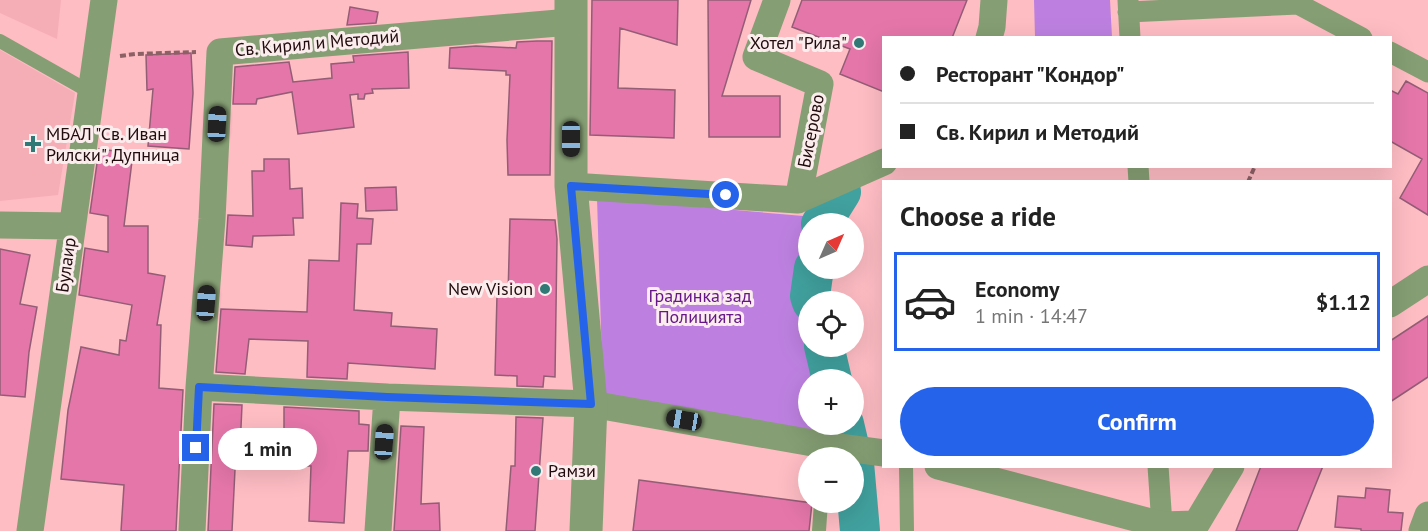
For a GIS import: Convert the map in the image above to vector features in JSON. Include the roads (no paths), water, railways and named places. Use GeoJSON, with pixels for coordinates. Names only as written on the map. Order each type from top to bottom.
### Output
{"type":"FeatureCollection","features":[{"type":"Feature","properties":{"kind":"street","name":"Булаир"},"geometry":{"type":"LineString","coordinates":[[30,531],[104,0]]}},
{"type":"Feature","properties":{"kind":"street","name":"Бисерово"},"geometry":{"type":"LineString","coordinates":[[777,0],[756,57],[820,84],[798,200]]}},
{"type":"Feature","properties":{"kind":"street"},"geometry":{"type":"LineString","coordinates":[[990,36],[994,0]]}},
{"type":"Feature","properties":{"kind":"street"},"geometry":{"type":"LineString","coordinates":[[1130,36],[1128,6],[1252,3],[1298,4],[1358,36]]}},
{"type":"Feature","properties":{"kind":"street"},"geometry":{"type":"LineString","coordinates":[[570,11],[571,186],[591,404],[586,531]]}},
{"type":"Feature","properties":{"kind":"street","name":"Св. Кирил и Методий"},"geometry":{"type":"LineString","coordinates":[[192,531],[220,52],[570,11]]}},
{"type":"Feature","properties":{"kind":"street"},"geometry":{"type":"LineString","coordinates":[[1392,53],[1428,72]]}},
{"type":"Feature","properties":{"kind":"street"},"geometry":{"type":"LineString","coordinates":[[571,186],[798,200],[882,163]]}},
{"type":"Feature","properties":{"kind":"street"},"geometry":{"type":"LineString","coordinates":[[0,225],[71,226]]}},
{"type":"Feature","properties":{"kind":"street"},"geometry":{"type":"LineString","coordinates":[[1392,303],[1428,279]]}},
{"type":"Feature","properties":{"kind":"street"},"geometry":{"type":"LineString","coordinates":[[199,387],[387,397],[591,404],[804,447]]}},
{"type":"Feature","properties":{"kind":"street"},"geometry":{"type":"LineString","coordinates":[[378,531],[387,397]]}},
{"type":"Feature","properties":{"kind":"street"},"geometry":{"type":"LineString","coordinates":[[864,452],[882,453]]}},
{"type":"Feature","properties":{"kind":"street"},"geometry":{"type":"LineString","coordinates":[[946,468],[1162,525],[1194,527],[1230,468]]}},
{"type":"Feature","properties":{"kind":"street"},"geometry":{"type":"LineString","coordinates":[[1158,468],[1162,525]]}},
{"type":"Feature","properties":{"kind":"street"},"geometry":{"type":"LineString","coordinates":[[1422,531],[1428,515]]}},
{"type":"Feature","properties":{"kind":"lane"},"geometry":{"type":"LineString","coordinates":[[0,41],[90,92]]}},
{"type":"Feature","properties":{"kind":"lane"},"geometry":{"type":"LineString","coordinates":[[906,468],[907,531]]}},
{"type":"Feature","properties":{"kind":"lane"},"geometry":{"type":"LineString","coordinates":[[819,531],[820,513]]}},
{"type":"Feature","properties":{"kind":"waterway"},"geometry":{"type":"LineString","coordinates":[[828,213],[841,192]]}},
{"type":"Feature","properties":{"kind":"waterway"},"geometry":{"type":"LineString","coordinates":[[811,291],[812,279]]}},
{"type":"Feature","properties":{"kind":"waterway"},"geometry":{"type":"LineString","coordinates":[[827,357],[829,369]]}},
{"type":"Feature","properties":{"kind":"waterway"},"geometry":{"type":"LineString","coordinates":[[847,435],[849,447]]}},
{"type":"Feature","properties":{"kind":"waterway"},"geometry":{"type":"LineString","coordinates":[[858,513],[860,531]]}},
{"type":"Feature","properties":{"kind":"place","name":"Хотел \"Рила\""},"geometry":{"type":"Point","coordinates":[859,43]}},
{"type":"Feature","properties":{"kind":"place","name":"МБАЛ \"Св. Иван Рилски\", Дупница"},"geometry":{"type":"Point","coordinates":[33,144]}},
{"type":"Feature","properties":{"kind":"place","name":"New Vision"},"geometry":{"type":"Point","coordinates":[545,289]}},
{"type":"Feature","properties":{"kind":"place","name":"Рамзи"},"geometry":{"type":"Point","coordinates":[536,471]}},
{"type":"Feature","properties":{"kind":"park label","name":"Градинка зад Полицията"},"geometry":{"type":"Point","coordinates":[700,306]}}]}
